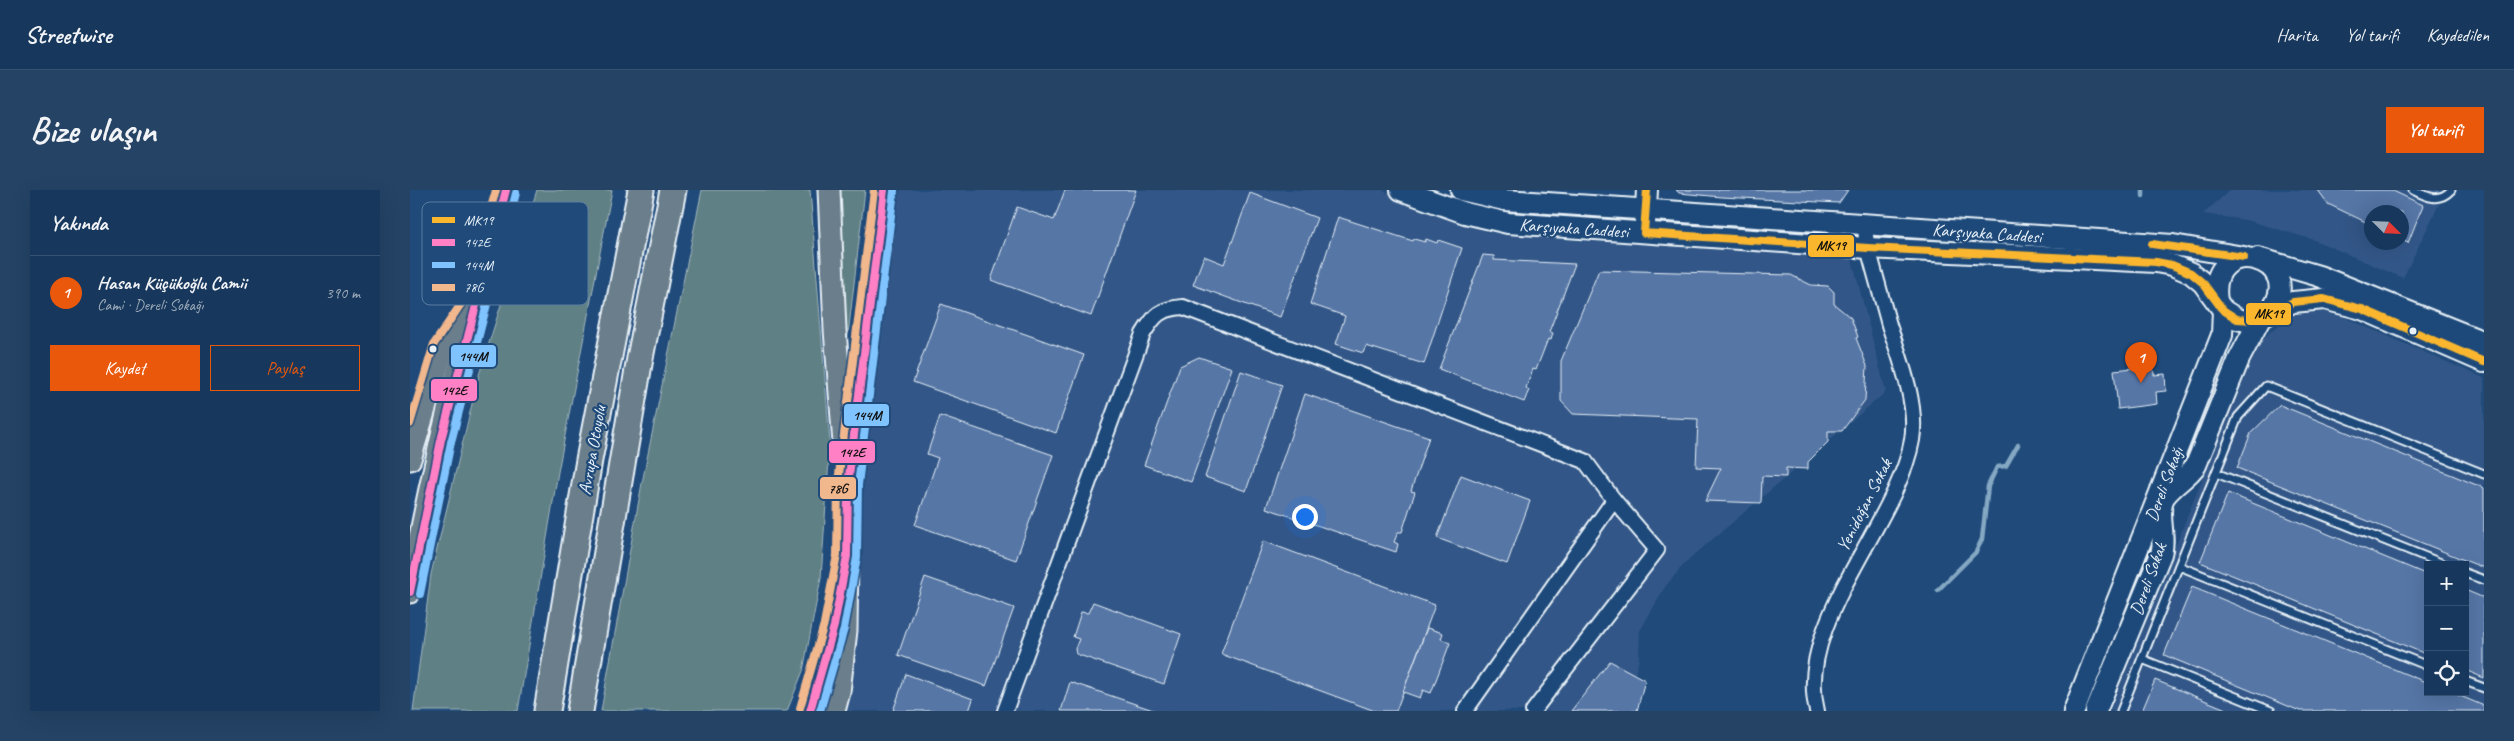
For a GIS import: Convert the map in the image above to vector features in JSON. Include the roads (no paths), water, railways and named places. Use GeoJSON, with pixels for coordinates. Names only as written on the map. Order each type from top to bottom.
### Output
{"type":"FeatureCollection","features":[{"type":"Feature","properties":{"kind":"highway","name":"Avrupa Otoyolu"},"geometry":{"type":"LineString","coordinates":[[547,711],[590,460],[641,190]]}},
{"type":"Feature","properties":{"kind":"highway","name":"Avrupa Otoyolu"},"geometry":{"type":"LineString","coordinates":[[580,711],[638,368],[673,190]]}},
{"type":"Feature","properties":{"kind":"main road"},"geometry":{"type":"LineString","coordinates":[[829,190],[838,374],[848,484]]}},
{"type":"Feature","properties":{"kind":"main road"},"geometry":{"type":"LineString","coordinates":[[834,711],[839,692],[846,630],[848,484],[884,190]]}},
{"type":"Feature","properties":{"kind":"main road","name":"Karşıyaka Caddesi"},"geometry":{"type":"LineString","coordinates":[[1400,190],[1465,213],[1508,223],[1868,248],[2156,262],[2172,265],[2191,273],[2203,283],[2220,305]]}},
{"type":"Feature","properties":{"kind":"main road","name":"Karşıyaka Caddesi"},"geometry":{"type":"LineString","coordinates":[[1461,190],[1504,200],[2173,245],[2251,258],[2319,276],[2484,342]]}},
{"type":"Feature","properties":{"kind":"main road"},"geometry":{"type":"LineString","coordinates":[[1644,232],[1647,190]]}},
{"type":"Feature","properties":{"kind":"main road"},"geometry":{"type":"LineString","coordinates":[[2265,315],[2279,297],[2280,288],[2274,270],[2251,258],[2224,267],[2217,277],[2215,289],[2220,305],[2237,319],[2246,321],[2265,315],[2293,302],[2324,299],[2362,309],[2484,362]]}},
{"type":"Feature","properties":{"kind":"main road"},"geometry":{"type":"LineString","coordinates":[[410,459],[443,348],[472,305]]}},
{"type":"Feature","properties":{"kind":"main road"},"geometry":{"type":"LineString","coordinates":[[410,592],[423,515],[473,305]]}},
{"type":"Feature","properties":{"kind":"main road","name":"Dereli Sokağı"},"geometry":{"type":"LineString","coordinates":[[2074,711],[2222,335],[2220,305]]}},
{"type":"Feature","properties":{"kind":"main road","name":"Dereli Sokak"},"geometry":{"type":"LineString","coordinates":[[2096,711],[2161,554],[2164,532],[2161,517],[2165,496],[2187,477],[2196,465],[2239,359],[2265,315]]}},
{"type":"Feature","properties":{"kind":"main road"},"geometry":{"type":"LineString","coordinates":[[810,711],[834,626],[846,556]]}},
{"type":"Feature","properties":{"kind":"street","name":"Yenidoğan Sokak"},"geometry":{"type":"LineString","coordinates":[[1817,711],[1814,675],[1824,638],[1852,569],[1906,465],[1912,437],[1907,387],[1868,248],[1864,225]]}},
{"type":"Feature","properties":{"kind":"street"},"geometry":{"type":"LineString","coordinates":[[1005,711],[1143,334],[1152,318],[1166,308],[1183,307],[1585,461],[1614,500],[1657,550],[1533,711]]}},
{"type":"Feature","properties":{"kind":"street"},"geometry":{"type":"LineString","coordinates":[[1465,711],[1614,500]]}},
{"type":"Feature","properties":{"kind":"lane"},"geometry":{"type":"LineString","coordinates":[[2413,190],[2430,198],[2440,198],[2451,190]]}},
{"type":"Feature","properties":{"kind":"lane"},"geometry":{"type":"LineString","coordinates":[[2121,711],[2238,417],[2266,386],[2484,474]]}},
{"type":"Feature","properties":{"kind":"lane"},"geometry":{"type":"LineString","coordinates":[[2216,473],[2436,561]]}},
{"type":"Feature","properties":{"kind":"lane"},"geometry":{"type":"LineString","coordinates":[[2179,566],[2424,664]]}},
{"type":"Feature","properties":{"kind":"lane"},"geometry":{"type":"LineString","coordinates":[[2469,574],[2484,580]]}},
{"type":"Feature","properties":{"kind":"lane"},"geometry":{"type":"LineString","coordinates":[[2142,659],[2271,711]]}},
{"type":"Feature","properties":{"kind":"lane"},"geometry":{"type":"LineString","coordinates":[[2469,682],[2484,688]]}},
{"type":"Feature","properties":{"kind":"waterway"},"geometry":{"type":"LineString","coordinates":[[2143,190],[2143,196]]}},
{"type":"Feature","properties":{"kind":"waterway"},"geometry":{"type":"LineString","coordinates":[[1938,590],[1976,552],[1982,539],[1988,486],[1997,467],[2006,466],[2018,445]]}},
{"type":"Feature","properties":{"kind":"place","name":"Hasan Küçükoğlu Camii"},"geometry":{"type":"Point","coordinates":[2141,383]}}]}
